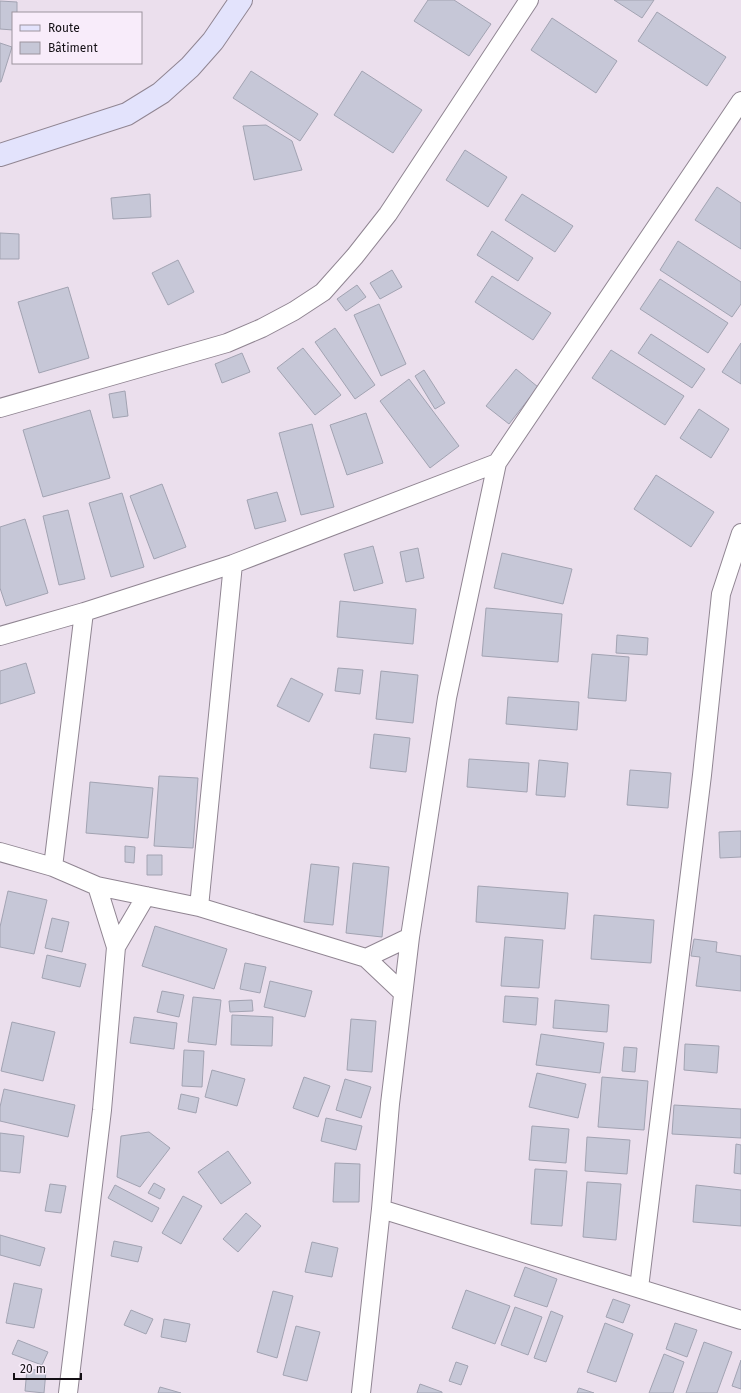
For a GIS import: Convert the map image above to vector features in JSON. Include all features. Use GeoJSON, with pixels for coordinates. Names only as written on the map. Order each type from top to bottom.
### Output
{"type":"FeatureCollection","features":[{"type":"Feature","properties":{"kind":"street"},"geometry":{"type":"LineString","coordinates":[[0,155],[127,114],[161,94],[190,67],[213,41],[241,0]]}},
{"type":"Feature","properties":{"kind":"street"},"geometry":{"type":"LineString","coordinates":[[0,408],[227,342],[275,322],[294,312],[323,292],[355,256],[388,214],[529,0]]}},
{"type":"Feature","properties":{"kind":"street"},"geometry":{"type":"LineString","coordinates":[[361,1393],[381,1209],[390,1104],[410,938],[447,698],[497,463],[741,101]]}},
{"type":"Feature","properties":{"kind":"street"},"geometry":{"type":"LineString","coordinates":[[0,636],[84,612],[233,564],[497,463]]}},
{"type":"Feature","properties":{"kind":"street"},"geometry":{"type":"LineString","coordinates":[[639,1288],[702,775],[721,594],[741,533]]}},
{"type":"Feature","properties":{"kind":"street"},"geometry":{"type":"LineString","coordinates":[[199,907],[233,564]]}},
{"type":"Feature","properties":{"kind":"street"},"geometry":{"type":"LineString","coordinates":[[53,867],[84,612]]}},
{"type":"Feature","properties":{"kind":"street"},"geometry":{"type":"LineString","coordinates":[[0,852],[53,867],[97,886],[199,907],[366,958],[403,993]]}},
{"type":"Feature","properties":{"kind":"street"},"geometry":{"type":"LineString","coordinates":[[68,1393],[102,1110],[116,947],[97,886]]}},
{"type":"Feature","properties":{"kind":"street"},"geometry":{"type":"LineString","coordinates":[[116,947],[146,896]]}},
{"type":"Feature","properties":{"kind":"street"},"geometry":{"type":"LineString","coordinates":[[366,958],[410,938]]}},
{"type":"Feature","properties":{"kind":"street"},"geometry":{"type":"LineString","coordinates":[[381,1209],[741,1320]]}},
{"type":"Feature","properties":{"kind":"building"},"geometry":{"type":"Polygon","coordinates":[[[428,0],[454,0],[491,24],[469,56],[414,21],[428,0]]]}},
{"type":"Feature","properties":{"kind":"building"},"geometry":{"type":"Polygon","coordinates":[[[614,0],[654,0],[642,18],[614,0]]]}},
{"type":"Feature","properties":{"kind":"building"},"geometry":{"type":"Polygon","coordinates":[[[0,1],[17,2],[17,12],[12,12],[12,30],[0,29],[0,1]]]}},
{"type":"Feature","properties":{"kind":"building"},"geometry":{"type":"Polygon","coordinates":[[[657,12],[726,57],[707,86],[638,41],[657,12]]]}},
{"type":"Feature","properties":{"kind":"building"},"geometry":{"type":"Polygon","coordinates":[[[552,18],[617,61],[596,93],[531,50],[552,18]]]}},
{"type":"Feature","properties":{"kind":"building"},"geometry":{"type":"Polygon","coordinates":[[[0,43],[12,47],[1,82],[0,82],[0,43]]]}},
{"type":"Feature","properties":{"kind":"building"},"geometry":{"type":"Polygon","coordinates":[[[251,71],[318,114],[300,141],[233,98],[251,71]]]}},
{"type":"Feature","properties":{"kind":"building"},"geometry":{"type":"Polygon","coordinates":[[[362,71],[422,110],[393,153],[334,115],[362,71]]]}},
{"type":"Feature","properties":{"kind":"building"},"geometry":{"type":"Polygon","coordinates":[[[266,125],[292,141],[302,170],[254,180],[243,126],[266,125]]]}},
{"type":"Feature","properties":{"kind":"building"},"geometry":{"type":"Polygon","coordinates":[[[465,150],[507,177],[488,207],[446,180],[465,150]]]}},
{"type":"Feature","properties":{"kind":"building"},"geometry":{"type":"Polygon","coordinates":[[[717,187],[741,203],[741,249],[695,220],[717,187]]]}},
{"type":"Feature","properties":{"kind":"building"},"geometry":{"type":"Polygon","coordinates":[[[150,194],[151,217],[113,219],[111,198],[150,194]]]}},
{"type":"Feature","properties":{"kind":"building"},"geometry":{"type":"Polygon","coordinates":[[[522,194],[573,226],[555,252],[505,220],[522,194]]]}},
{"type":"Feature","properties":{"kind":"building"},"geometry":{"type":"Polygon","coordinates":[[[492,231],[533,258],[518,281],[477,255],[492,231]]]}},
{"type":"Feature","properties":{"kind":"building"},"geometry":{"type":"Polygon","coordinates":[[[0,233],[19,234],[19,259],[0,259],[0,233]]]}},
{"type":"Feature","properties":{"kind":"building"},"geometry":{"type":"Polygon","coordinates":[[[678,241],[741,282],[741,304],[732,317],[660,270],[678,241]]]}},
{"type":"Feature","properties":{"kind":"building"},"geometry":{"type":"Polygon","coordinates":[[[178,260],[194,292],[168,305],[152,273],[178,260]]]}},
{"type":"Feature","properties":{"kind":"building"},"geometry":{"type":"Polygon","coordinates":[[[392,270],[402,287],[380,299],[370,283],[392,270]]]}},
{"type":"Feature","properties":{"kind":"building"},"geometry":{"type":"Polygon","coordinates":[[[492,276],[551,313],[533,340],[475,302],[492,276]]]}},
{"type":"Feature","properties":{"kind":"building"},"geometry":{"type":"Polygon","coordinates":[[[660,279],[728,323],[708,353],[640,309],[660,279]]]}},
{"type":"Feature","properties":{"kind":"building"},"geometry":{"type":"Polygon","coordinates":[[[357,285],[366,297],[346,311],[337,299],[357,285]]]}},
{"type":"Feature","properties":{"kind":"building"},"geometry":{"type":"Polygon","coordinates":[[[68,287],[89,358],[39,373],[18,302],[68,287]]]}},
{"type":"Feature","properties":{"kind":"building"},"geometry":{"type":"Polygon","coordinates":[[[379,304],[406,364],[381,376],[354,315],[379,304]]]}},
{"type":"Feature","properties":{"kind":"building"},"geometry":{"type":"Polygon","coordinates":[[[335,328],[375,385],[355,399],[315,342],[335,328]]]}},
{"type":"Feature","properties":{"kind":"building"},"geometry":{"type":"Polygon","coordinates":[[[651,334],[705,369],[692,388],[638,353],[651,334]]]}},
{"type":"Feature","properties":{"kind":"building"},"geometry":{"type":"Polygon","coordinates":[[[741,343],[741,384],[722,372],[741,343]]]}},
{"type":"Feature","properties":{"kind":"building"},"geometry":{"type":"Polygon","coordinates":[[[303,348],[341,395],[315,415],[277,368],[303,348]]]}},
{"type":"Feature","properties":{"kind":"building"},"geometry":{"type":"Polygon","coordinates":[[[611,350],[684,396],[665,425],[592,378],[611,350]]]}},
{"type":"Feature","properties":{"kind":"building"},"geometry":{"type":"Polygon","coordinates":[[[242,353],[250,372],[222,383],[215,364],[242,353]]]}},
{"type":"Feature","properties":{"kind":"building"},"geometry":{"type":"Polygon","coordinates":[[[516,369],[538,387],[509,424],[486,406],[516,369]]]}},
{"type":"Feature","properties":{"kind":"building"},"geometry":{"type":"Polygon","coordinates":[[[424,370],[445,403],[435,409],[415,376],[424,370]]]}},
{"type":"Feature","properties":{"kind":"building"},"geometry":{"type":"Polygon","coordinates":[[[409,379],[459,446],[430,468],[380,401],[409,379]]]}},
{"type":"Feature","properties":{"kind":"building"},"geometry":{"type":"Polygon","coordinates":[[[125,391],[128,416],[113,418],[109,394],[125,391]]]}},
{"type":"Feature","properties":{"kind":"building"},"geometry":{"type":"Polygon","coordinates":[[[699,409],[729,429],[711,458],[680,438],[699,409]]]}},
{"type":"Feature","properties":{"kind":"building"},"geometry":{"type":"Polygon","coordinates":[[[90,410],[110,478],[43,497],[23,430],[90,410]]]}},
{"type":"Feature","properties":{"kind":"building"},"geometry":{"type":"Polygon","coordinates":[[[366,413],[383,463],[347,475],[330,425],[366,413]]]}},
{"type":"Feature","properties":{"kind":"building"},"geometry":{"type":"Polygon","coordinates":[[[312,424],[334,507],[301,515],[279,433],[312,424]]]}},
{"type":"Feature","properties":{"kind":"building"},"geometry":{"type":"Polygon","coordinates":[[[656,475],[714,512],[691,547],[634,509],[656,475]]]}},
{"type":"Feature","properties":{"kind":"building"},"geometry":{"type":"Polygon","coordinates":[[[162,484],[186,547],[154,559],[130,496],[162,484]]]}},
{"type":"Feature","properties":{"kind":"building"},"geometry":{"type":"Polygon","coordinates":[[[277,492],[286,521],[255,529],[247,500],[277,492]]]}},
{"type":"Feature","properties":{"kind":"building"},"geometry":{"type":"Polygon","coordinates":[[[122,493],[144,567],[111,577],[89,503],[122,493]]]}},
{"type":"Feature","properties":{"kind":"building"},"geometry":{"type":"Polygon","coordinates":[[[68,510],[85,579],[59,585],[43,516],[68,510]]]}},
{"type":"Feature","properties":{"kind":"building"},"geometry":{"type":"Polygon","coordinates":[[[25,519],[48,593],[6,606],[0,588],[0,527],[25,519]]]}},
{"type":"Feature","properties":{"kind":"building"},"geometry":{"type":"Polygon","coordinates":[[[373,546],[383,583],[354,591],[344,554],[373,546]]]}},
{"type":"Feature","properties":{"kind":"building"},"geometry":{"type":"Polygon","coordinates":[[[418,548],[424,578],[406,582],[400,552],[418,548]]]}},
{"type":"Feature","properties":{"kind":"building"},"geometry":{"type":"Polygon","coordinates":[[[502,553],[572,569],[563,604],[494,588],[502,553]]]}},
{"type":"Feature","properties":{"kind":"building"},"geometry":{"type":"Polygon","coordinates":[[[340,601],[416,609],[413,644],[337,637],[340,601]]]}},
{"type":"Feature","properties":{"kind":"building"},"geometry":{"type":"Polygon","coordinates":[[[486,608],[562,614],[558,662],[482,656],[486,608]]]}},
{"type":"Feature","properties":{"kind":"building"},"geometry":{"type":"Polygon","coordinates":[[[617,635],[648,638],[647,655],[616,653],[617,635]]]}},
{"type":"Feature","properties":{"kind":"building"},"geometry":{"type":"Polygon","coordinates":[[[592,654],[629,657],[626,701],[588,698],[592,654]]]}},
{"type":"Feature","properties":{"kind":"building"},"geometry":{"type":"Polygon","coordinates":[[[26,663],[35,693],[0,704],[0,671],[26,663]]]}},
{"type":"Feature","properties":{"kind":"building"},"geometry":{"type":"Polygon","coordinates":[[[338,668],[363,670],[360,694],[335,691],[338,668]]]}},
{"type":"Feature","properties":{"kind":"building"},"geometry":{"type":"Polygon","coordinates":[[[381,671],[418,675],[413,723],[376,719],[381,671]]]}},
{"type":"Feature","properties":{"kind":"building"},"geometry":{"type":"Polygon","coordinates":[[[291,678],[323,694],[309,722],[277,706],[291,678]]]}},
{"type":"Feature","properties":{"kind":"building"},"geometry":{"type":"Polygon","coordinates":[[[508,697],[579,702],[577,730],[506,724],[508,697]]]}},
{"type":"Feature","properties":{"kind":"building"},"geometry":{"type":"Polygon","coordinates":[[[374,734],[410,738],[406,772],[370,768],[374,734]]]}},
{"type":"Feature","properties":{"kind":"building"},"geometry":{"type":"Polygon","coordinates":[[[469,759],[529,763],[527,792],[467,787],[469,759]]]}},
{"type":"Feature","properties":{"kind":"building"},"geometry":{"type":"Polygon","coordinates":[[[539,760],[568,763],[565,797],[536,795],[539,760]]]}},
{"type":"Feature","properties":{"kind":"building"},"geometry":{"type":"Polygon","coordinates":[[[630,770],[671,773],[668,808],[627,805],[630,770]]]}},
{"type":"Feature","properties":{"kind":"building"},"geometry":{"type":"Polygon","coordinates":[[[159,776],[198,778],[193,848],[154,846],[159,776]]]}},
{"type":"Feature","properties":{"kind":"building"},"geometry":{"type":"Polygon","coordinates":[[[90,782],[153,788],[148,838],[86,833],[90,782]]]}},
{"type":"Feature","properties":{"kind":"building"},"geometry":{"type":"Polygon","coordinates":[[[741,831],[741,857],[720,858],[719,832],[741,831]]]}},
{"type":"Feature","properties":{"kind":"building"},"geometry":{"type":"Polygon","coordinates":[[[125,846],[135,847],[134,863],[125,862],[125,846]]]}},
{"type":"Feature","properties":{"kind":"building"},"geometry":{"type":"Polygon","coordinates":[[[147,855],[162,855],[162,875],[147,875],[147,855]]]}},
{"type":"Feature","properties":{"kind":"building"},"geometry":{"type":"Polygon","coordinates":[[[353,863],[389,867],[382,937],[346,933],[353,863]]]}},
{"type":"Feature","properties":{"kind":"building"},"geometry":{"type":"Polygon","coordinates":[[[311,864],[339,867],[333,925],[304,922],[311,864]]]}},
{"type":"Feature","properties":{"kind":"building"},"geometry":{"type":"Polygon","coordinates":[[[478,886],[568,893],[565,929],[476,922],[478,886]]]}},
{"type":"Feature","properties":{"kind":"building"},"geometry":{"type":"Polygon","coordinates":[[[8,891],[47,900],[34,954],[0,947],[0,927],[8,891]]]}},
{"type":"Feature","properties":{"kind":"building"},"geometry":{"type":"Polygon","coordinates":[[[594,915],[654,920],[651,963],[591,959],[594,915]]]}},
{"type":"Feature","properties":{"kind":"building"},"geometry":{"type":"Polygon","coordinates":[[[52,918],[69,922],[62,952],[45,948],[52,918]]]}},
{"type":"Feature","properties":{"kind":"building"},"geometry":{"type":"Polygon","coordinates":[[[155,926],[227,949],[214,989],[142,966],[155,926]]]}},
{"type":"Feature","properties":{"kind":"building"},"geometry":{"type":"Polygon","coordinates":[[[505,937],[543,940],[539,988],[501,986],[505,937]]]}},
{"type":"Feature","properties":{"kind":"building"},"geometry":{"type":"Polygon","coordinates":[[[694,939],[717,942],[716,952],[741,956],[741,991],[696,986],[700,957],[691,956],[694,939]]]}},
{"type":"Feature","properties":{"kind":"building"},"geometry":{"type":"Polygon","coordinates":[[[47,955],[86,964],[80,987],[42,978],[47,955]]]}},
{"type":"Feature","properties":{"kind":"building"},"geometry":{"type":"Polygon","coordinates":[[[245,963],[266,967],[260,993],[240,989],[245,963]]]}},
{"type":"Feature","properties":{"kind":"building"},"geometry":{"type":"Polygon","coordinates":[[[270,981],[312,991],[305,1017],[264,1007],[270,981]]]}},
{"type":"Feature","properties":{"kind":"building"},"geometry":{"type":"Polygon","coordinates":[[[162,991],[184,995],[179,1017],[157,1012],[162,991]]]}},
{"type":"Feature","properties":{"kind":"building"},"geometry":{"type":"Polygon","coordinates":[[[505,996],[538,998],[536,1025],[503,1022],[505,996]]]}},
{"type":"Feature","properties":{"kind":"building"},"geometry":{"type":"Polygon","coordinates":[[[193,997],[221,1000],[216,1045],[188,1042],[193,997]]]}},
{"type":"Feature","properties":{"kind":"building"},"geometry":{"type":"Polygon","coordinates":[[[252,1000],[253,1011],[230,1012],[229,1001],[252,1000]]]}},
{"type":"Feature","properties":{"kind":"building"},"geometry":{"type":"Polygon","coordinates":[[[555,1000],[609,1005],[607,1032],[553,1028],[555,1000]]]}},
{"type":"Feature","properties":{"kind":"building"},"geometry":{"type":"Polygon","coordinates":[[[232,1015],[273,1017],[272,1046],[231,1045],[232,1015]]]}},
{"type":"Feature","properties":{"kind":"building"},"geometry":{"type":"Polygon","coordinates":[[[134,1017],[177,1023],[174,1049],[130,1043],[134,1017]]]}},
{"type":"Feature","properties":{"kind":"building"},"geometry":{"type":"Polygon","coordinates":[[[351,1019],[376,1021],[372,1072],[347,1070],[351,1019]]]}},
{"type":"Feature","properties":{"kind":"building"},"geometry":{"type":"Polygon","coordinates":[[[12,1022],[55,1032],[43,1081],[1,1071],[12,1022]]]}},
{"type":"Feature","properties":{"kind":"building"},"geometry":{"type":"Polygon","coordinates":[[[541,1034],[604,1043],[600,1073],[536,1065],[541,1034]]]}},
{"type":"Feature","properties":{"kind":"building"},"geometry":{"type":"Polygon","coordinates":[[[685,1044],[719,1046],[717,1073],[684,1070],[685,1044]]]}},
{"type":"Feature","properties":{"kind":"building"},"geometry":{"type":"Polygon","coordinates":[[[624,1047],[637,1048],[635,1072],[622,1071],[624,1047]]]}},
{"type":"Feature","properties":{"kind":"building"},"geometry":{"type":"Polygon","coordinates":[[[184,1050],[204,1051],[202,1087],[182,1086],[184,1050]]]}},
{"type":"Feature","properties":{"kind":"building"},"geometry":{"type":"Polygon","coordinates":[[[212,1070],[245,1079],[237,1106],[205,1097],[212,1070]]]}},
{"type":"Feature","properties":{"kind":"building"},"geometry":{"type":"Polygon","coordinates":[[[537,1073],[586,1084],[578,1118],[529,1107],[537,1073]]]}},
{"type":"Feature","properties":{"kind":"building"},"geometry":{"type":"Polygon","coordinates":[[[304,1077],[330,1086],[318,1117],[293,1108],[304,1077]]]}},
{"type":"Feature","properties":{"kind":"building"},"geometry":{"type":"Polygon","coordinates":[[[602,1077],[648,1081],[644,1130],[598,1127],[602,1077]]]}},
{"type":"Feature","properties":{"kind":"building"},"geometry":{"type":"Polygon","coordinates":[[[345,1079],[371,1087],[361,1118],[336,1110],[345,1079]]]}},
{"type":"Feature","properties":{"kind":"building"},"geometry":{"type":"Polygon","coordinates":[[[4,1089],[75,1105],[68,1137],[0,1121],[0,1107],[4,1089]]]}},
{"type":"Feature","properties":{"kind":"building"},"geometry":{"type":"Polygon","coordinates":[[[181,1094],[199,1098],[196,1113],[178,1109],[181,1094]]]}},
{"type":"Feature","properties":{"kind":"building"},"geometry":{"type":"Polygon","coordinates":[[[674,1105],[741,1109],[741,1138],[672,1134],[674,1105]]]}},
{"type":"Feature","properties":{"kind":"building"},"geometry":{"type":"Polygon","coordinates":[[[326,1118],[362,1126],[356,1150],[321,1141],[326,1118]]]}},
{"type":"Feature","properties":{"kind":"building"},"geometry":{"type":"Polygon","coordinates":[[[532,1126],[569,1129],[566,1163],[529,1160],[532,1126]]]}},
{"type":"Feature","properties":{"kind":"building"},"geometry":{"type":"Polygon","coordinates":[[[149,1132],[170,1148],[140,1187],[117,1177],[121,1136],[149,1132]]]}},
{"type":"Feature","properties":{"kind":"building"},"geometry":{"type":"Polygon","coordinates":[[[0,1133],[24,1136],[20,1173],[0,1171],[0,1133]]]}},
{"type":"Feature","properties":{"kind":"building"},"geometry":{"type":"Polygon","coordinates":[[[587,1137],[630,1140],[627,1174],[585,1171],[587,1137]]]}},
{"type":"Feature","properties":{"kind":"building"},"geometry":{"type":"Polygon","coordinates":[[[736,1144],[741,1145],[741,1174],[734,1173],[736,1144]]]}},
{"type":"Feature","properties":{"kind":"building"},"geometry":{"type":"Polygon","coordinates":[[[228,1151],[251,1183],[221,1204],[198,1172],[228,1151]]]}},
{"type":"Feature","properties":{"kind":"building"},"geometry":{"type":"Polygon","coordinates":[[[335,1163],[360,1164],[359,1202],[333,1202],[335,1163]]]}},
{"type":"Feature","properties":{"kind":"building"},"geometry":{"type":"Polygon","coordinates":[[[535,1169],[567,1171],[562,1226],[531,1224],[535,1169]]]}},
{"type":"Feature","properties":{"kind":"building"},"geometry":{"type":"Polygon","coordinates":[[[587,1182],[621,1184],[616,1240],[583,1237],[587,1182]]]}},
{"type":"Feature","properties":{"kind":"building"},"geometry":{"type":"Polygon","coordinates":[[[154,1183],[165,1189],[160,1199],[148,1193],[154,1183]]]}},
{"type":"Feature","properties":{"kind":"building"},"geometry":{"type":"Polygon","coordinates":[[[50,1184],[66,1186],[61,1213],[45,1211],[50,1184]]]}},
{"type":"Feature","properties":{"kind":"building"},"geometry":{"type":"Polygon","coordinates":[[[115,1185],[159,1208],[152,1222],[108,1198],[115,1185]]]}},
{"type":"Feature","properties":{"kind":"building"},"geometry":{"type":"Polygon","coordinates":[[[696,1185],[741,1190],[741,1226],[693,1222],[696,1185]]]}},
{"type":"Feature","properties":{"kind":"building"},"geometry":{"type":"Polygon","coordinates":[[[183,1196],[202,1206],[181,1244],[162,1233],[183,1196]]]}},
{"type":"Feature","properties":{"kind":"building"},"geometry":{"type":"Polygon","coordinates":[[[246,1213],[261,1226],[238,1252],[223,1239],[246,1213]]]}},
{"type":"Feature","properties":{"kind":"building"},"geometry":{"type":"Polygon","coordinates":[[[0,1235],[45,1248],[40,1266],[0,1255],[0,1235]]]}},
{"type":"Feature","properties":{"kind":"building"},"geometry":{"type":"Polygon","coordinates":[[[114,1241],[142,1247],[138,1262],[111,1256],[114,1241]]]}},
{"type":"Feature","properties":{"kind":"building"},"geometry":{"type":"Polygon","coordinates":[[[312,1242],[338,1248],[332,1277],[305,1272],[312,1242]]]}},
{"type":"Feature","properties":{"kind":"building"},"geometry":{"type":"Polygon","coordinates":[[[525,1267],[557,1279],[547,1307],[514,1296],[525,1267]]]}},
{"type":"Feature","properties":{"kind":"building"},"geometry":{"type":"Polygon","coordinates":[[[14,1283],[42,1289],[34,1328],[6,1323],[14,1283]]]}},
{"type":"Feature","properties":{"kind":"building"},"geometry":{"type":"Polygon","coordinates":[[[466,1290],[510,1306],[495,1344],[452,1328],[466,1290]]]}},
{"type":"Feature","properties":{"kind":"building"},"geometry":{"type":"Polygon","coordinates":[[[273,1291],[293,1296],[277,1358],[257,1352],[273,1291]]]}},
{"type":"Feature","properties":{"kind":"building"},"geometry":{"type":"Polygon","coordinates":[[[613,1299],[630,1305],[623,1323],[606,1317],[613,1299]]]}},
{"type":"Feature","properties":{"kind":"building"},"geometry":{"type":"Polygon","coordinates":[[[515,1307],[542,1317],[528,1355],[501,1345],[515,1307]]]}},
{"type":"Feature","properties":{"kind":"building"},"geometry":{"type":"Polygon","coordinates":[[[131,1310],[153,1319],[146,1334],[124,1325],[131,1310]]]}},
{"type":"Feature","properties":{"kind":"building"},"geometry":{"type":"Polygon","coordinates":[[[551,1311],[563,1316],[546,1362],[534,1358],[551,1311]]]}},
{"type":"Feature","properties":{"kind":"building"},"geometry":{"type":"Polygon","coordinates":[[[164,1319],[190,1324],[186,1342],[161,1337],[164,1319]]]}},
{"type":"Feature","properties":{"kind":"building"},"geometry":{"type":"Polygon","coordinates":[[[605,1323],[633,1334],[616,1382],[587,1372],[605,1323]]]}},
{"type":"Feature","properties":{"kind":"building"},"geometry":{"type":"Polygon","coordinates":[[[675,1323],[697,1330],[687,1357],[666,1349],[675,1323]]]}},
{"type":"Feature","properties":{"kind":"building"},"geometry":{"type":"Polygon","coordinates":[[[296,1326],[320,1332],[307,1381],[283,1375],[296,1326]]]}},
{"type":"Feature","properties":{"kind":"building"},"geometry":{"type":"Polygon","coordinates":[[[18,1340],[48,1352],[42,1365],[12,1354],[18,1340]]]}},
{"type":"Feature","properties":{"kind":"building"},"geometry":{"type":"Polygon","coordinates":[[[704,1342],[732,1352],[717,1393],[686,1393],[704,1342]]]}},
{"type":"Feature","properties":{"kind":"building"},"geometry":{"type":"Polygon","coordinates":[[[664,1354],[684,1362],[673,1393],[649,1393],[664,1354]]]}},
{"type":"Feature","properties":{"kind":"building"},"geometry":{"type":"Polygon","coordinates":[[[741,1360],[741,1389],[732,1386],[741,1360]]]}},
{"type":"Feature","properties":{"kind":"building"},"geometry":{"type":"Polygon","coordinates":[[[456,1362],[468,1366],[461,1385],[449,1381],[456,1362]]]}},
{"type":"Feature","properties":{"kind":"building"},"geometry":{"type":"Polygon","coordinates":[[[27,1369],[46,1371],[44,1393],[25,1391],[27,1369]]]}},
{"type":"Feature","properties":{"kind":"building"},"geometry":{"type":"Polygon","coordinates":[[[420,1384],[442,1392],[442,1393],[417,1393],[420,1384]]]}},
{"type":"Feature","properties":{"kind":"building"},"geometry":{"type":"Polygon","coordinates":[[[160,1387],[181,1393],[158,1393],[160,1387]]]}},
{"type":"Feature","properties":{"kind":"building"},"geometry":{"type":"Polygon","coordinates":[[[579,1388],[594,1393],[577,1393],[579,1388]]]}}]}
